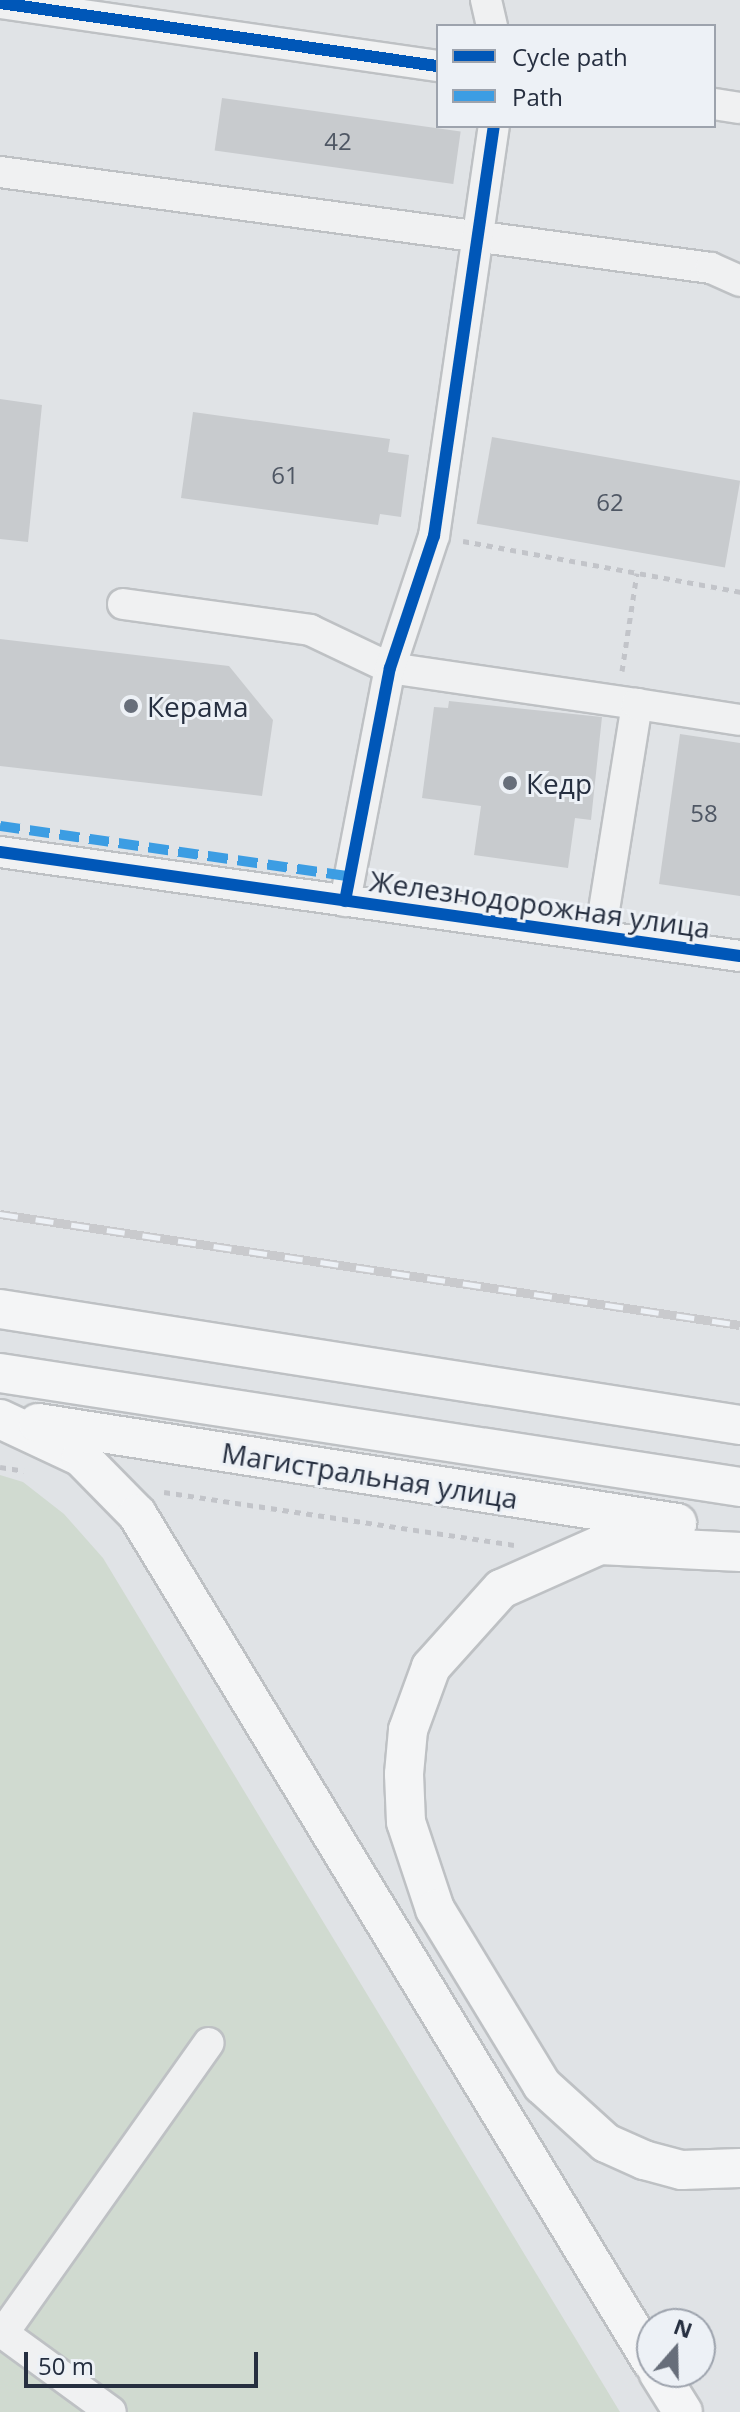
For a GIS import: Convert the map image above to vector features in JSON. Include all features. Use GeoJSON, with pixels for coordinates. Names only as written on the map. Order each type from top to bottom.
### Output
{"type":"FeatureCollection","features":[{"type":"Feature","properties":{"kind":"main road"},"geometry":{"type":"LineString","coordinates":[[0,1309],[740,1425]]}},
{"type":"Feature","properties":{"kind":"main road","name":"Магистральная улица"},"geometry":{"type":"LineString","coordinates":[[0,1373],[740,1487]]}},
{"type":"Feature","properties":{"kind":"main road"},"geometry":{"type":"LineString","coordinates":[[0,1418],[42,1435],[113,1484],[636,2336]]}},
{"type":"Feature","properties":{"kind":"main road","name":"Магистральная улица"},"geometry":{"type":"LineString","coordinates":[[0,1418],[740,1533]]}},
{"type":"Feature","properties":{"kind":"main road"},"geometry":{"type":"LineString","coordinates":[[740,1552],[631,1541],[572,1554],[501,1589],[446,1642],[408,1730],[406,1822],[435,1909],[542,2085],[571,2116],[644,2160],[682,2170],[740,2168]]}},
{"type":"Feature","properties":{"kind":"main road"},"geometry":{"type":"LineString","coordinates":[[668,2388],[683,2412]]}},
{"type":"Feature","properties":{"kind":"street"},"geometry":{"type":"LineString","coordinates":[[486,0],[492,24]]}},
{"type":"Feature","properties":{"kind":"street"},"geometry":{"type":"LineString","coordinates":[[0,3],[436,66]]}},
{"type":"Feature","properties":{"kind":"street"},"geometry":{"type":"LineString","coordinates":[[716,104],[740,108]]}},
{"type":"Feature","properties":{"kind":"street"},"geometry":{"type":"LineString","coordinates":[[345,901],[390,668],[434,536],[494,128]]}},
{"type":"Feature","properties":{"kind":"street"},"geometry":{"type":"LineString","coordinates":[[0,172],[711,268],[740,281]]}},
{"type":"Feature","properties":{"kind":"street"},"geometry":{"type":"LineString","coordinates":[[123,604],[310,630],[390,668],[740,720]]}},
{"type":"Feature","properties":{"kind":"street"},"geometry":{"type":"LineString","coordinates":[[600,936],[627,703]]}},
{"type":"Feature","properties":{"kind":"street","name":"Железнодорожная улица"},"geometry":{"type":"LineString","coordinates":[[0,852],[740,956]]}},
{"type":"Feature","properties":{"kind":"street"},"geometry":{"type":"LineString","coordinates":[[111,2412],[2,2331],[209,2043]]}},
{"type":"Feature","properties":{"kind":"path"},"geometry":{"type":"LineString","coordinates":[[434,536],[740,592]]}},
{"type":"Feature","properties":{"kind":"path"},"geometry":{"type":"LineString","coordinates":[[627,703],[637,573]]}},
{"type":"Feature","properties":{"kind":"path"},"geometry":{"type":"LineString","coordinates":[[0,1467],[42,1473]]}},
{"type":"Feature","properties":{"kind":"path"},"geometry":{"type":"LineString","coordinates":[[113,1484],[572,1554]]}},
{"type":"Feature","properties":{"kind":"shaded area"},"geometry":{"type":"Polygon","coordinates":[[[0,1475],[23,1482],[64,1514],[103,1558],[620,2412],[0,2412],[0,1475]]]}},
{"type":"Feature","properties":{"kind":"building"},"geometry":{"type":"Polygon","coordinates":[[[222,98],[461,132],[453,184],[215,150],[222,98]]]}},
{"type":"Feature","properties":{"kind":"building"},"geometry":{"type":"Polygon","coordinates":[[[0,399],[42,405],[28,542],[0,539],[0,399]]]}},
{"type":"Feature","properties":{"kind":"building"},"geometry":{"type":"Polygon","coordinates":[[[193,412],[390,439],[388,452],[409,455],[401,517],[380,514],[378,525],[181,498],[193,412]]]}},
{"type":"Feature","properties":{"kind":"building"},"geometry":{"type":"Polygon","coordinates":[[[492,437],[740,481],[725,567],[477,524],[492,437]]]}},
{"type":"Feature","properties":{"kind":"building","name":"Керама"},"geometry":{"type":"Polygon","coordinates":[[[0,639],[229,666],[273,720],[262,796],[0,766],[0,639]]]}},
{"type":"Feature","properties":{"kind":"building","name":"Кедр"},"geometry":{"type":"Polygon","coordinates":[[[449,701],[602,717],[591,820],[575,818],[568,868],[474,855],[481,806],[422,798],[434,707],[448,708],[449,701]]]}},
{"type":"Feature","properties":{"kind":"building"},"geometry":{"type":"Polygon","coordinates":[[[680,734],[740,743],[740,896],[659,884],[680,734]]]}},
{"type":"Feature","properties":{"kind":"railway"},"geometry":{"type":"LineString","coordinates":[[0,1214],[740,1325]]}},
{"type":"Feature","properties":{"kind":"marked path"},"geometry":{"type":"LineString","coordinates":[[0,826],[348,876]]}},
{"type":"Feature","properties":{"kind":"cycle path"},"geometry":{"type":"LineString","coordinates":[[0,3],[436,66]]}},
{"type":"Feature","properties":{"kind":"cycle path"},"geometry":{"type":"LineString","coordinates":[[345,901],[390,668],[434,536],[494,128]]}},
{"type":"Feature","properties":{"kind":"cycle path"},"geometry":{"type":"LineString","coordinates":[[0,852],[740,956]]}},
{"type":"Feature","properties":{"kind":"place","name":"Керама"},"geometry":{"type":"Point","coordinates":[131,706]}},
{"type":"Feature","properties":{"kind":"place","name":"Кедр"},"geometry":{"type":"Point","coordinates":[510,783]}}]}
